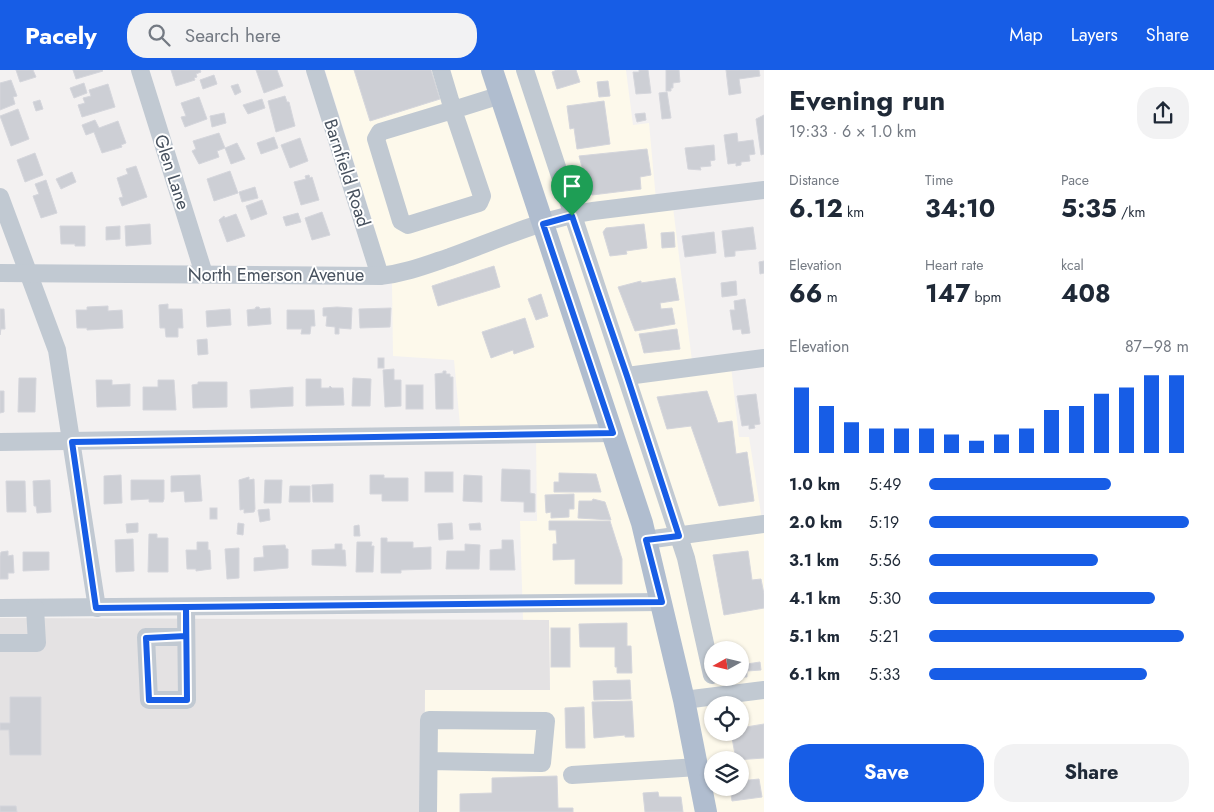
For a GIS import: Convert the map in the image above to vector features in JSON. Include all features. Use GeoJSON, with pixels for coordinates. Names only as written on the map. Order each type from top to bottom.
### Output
{"type":"FeatureCollection","features":[{"type":"Feature","properties":{"kind":"main road"},"geometry":{"type":"LineString","coordinates":[[492,70],[613,433],[646,540],[684,700],[706,812]]}},
{"type":"Feature","properties":{"kind":"street","name":"Glen Lane"},"geometry":{"type":"LineString","coordinates":[[140,70],[204,274]]}},
{"type":"Feature","properties":{"kind":"street","name":"Barnfield Road"},"geometry":{"type":"LineString","coordinates":[[314,70],[380,276]]}},
{"type":"Feature","properties":{"kind":"street"},"geometry":{"type":"LineString","coordinates":[[441,70],[453,110],[482,196],[479,203],[408,225],[401,221],[376,139],[380,132],[453,110],[501,95]]}},
{"type":"Feature","properties":{"kind":"street"},"geometry":{"type":"LineString","coordinates":[[525,70],[686,558],[705,641]]}},
{"type":"Feature","properties":{"kind":"street","name":"North Emerson Avenue"},"geometry":{"type":"LineString","coordinates":[[0,274],[380,276],[402,274],[543,224],[593,211],[764,190]]}},
{"type":"Feature","properties":{"kind":"street"},"geometry":{"type":"LineString","coordinates":[[0,197],[57,350],[96,608]]}},
{"type":"Feature","properties":{"kind":"street"},"geometry":{"type":"LineString","coordinates":[[627,376],[764,358]]}},
{"type":"Feature","properties":{"kind":"street"},"geometry":{"type":"LineString","coordinates":[[0,442],[613,433]]}},
{"type":"Feature","properties":{"kind":"street"},"geometry":{"type":"LineString","coordinates":[[646,540],[764,524]]}},
{"type":"Feature","properties":{"kind":"street"},"geometry":{"type":"LineString","coordinates":[[0,608],[662,602]]}},
{"type":"Feature","properties":{"kind":"street"},"geometry":{"type":"LineString","coordinates":[[186,607],[186,636]]}},
{"type":"Feature","properties":{"kind":"street"},"geometry":{"type":"LineString","coordinates":[[0,644],[37,643],[35,608]]}},
{"type":"Feature","properties":{"kind":"street"},"geometry":{"type":"LineString","coordinates":[[715,686],[717,696],[764,690]]}},
{"type":"Feature","properties":{"kind":"street"},"geometry":{"type":"LineString","coordinates":[[684,700],[704,698]]}},
{"type":"Feature","properties":{"kind":"street"},"geometry":{"type":"LineString","coordinates":[[428,812],[429,761],[430,720],[546,721],[542,762],[429,761]]}},
{"type":"Feature","properties":{"kind":"street"},"geometry":{"type":"LineString","coordinates":[[572,775],[698,767]]}},
{"type":"Feature","properties":{"kind":"shaded area"},"geometry":{"type":"Polygon","coordinates":[[[325,70],[626,70],[633,125],[649,123],[656,200],[672,199],[692,361],[730,357],[739,437],[749,437],[762,520],[764,520],[764,812],[424,812],[425,690],[550,690],[549,621],[523,620],[520,521],[537,521],[536,437],[461,436],[454,360],[393,356],[392,284],[325,70]]]}},
{"type":"Feature","properties":{"kind":"shaded area"},"geometry":{"type":"Polygon","coordinates":[[[0,618],[549,620],[550,690],[425,690],[424,812],[0,812],[0,618]]]}},
{"type":"Feature","properties":{"kind":"building"},"geometry":{"type":"Polygon","coordinates":[[[16,70],[33,70],[36,77],[20,82],[16,70]]]}},
{"type":"Feature","properties":{"kind":"building"},"geometry":{"type":"Polygon","coordinates":[[[73,70],[102,70],[103,71],[76,79],[73,70]]]}},
{"type":"Feature","properties":{"kind":"building"},"geometry":{"type":"Polygon","coordinates":[[[171,70],[200,70],[201,72],[196,74],[195,80],[176,86],[171,70]]]}},
{"type":"Feature","properties":{"kind":"building"},"geometry":{"type":"Polygon","coordinates":[[[256,70],[277,70],[283,86],[264,93],[256,70]]]}},
{"type":"Feature","properties":{"kind":"building"},"geometry":{"type":"Polygon","coordinates":[[[354,70],[431,70],[440,99],[370,121],[354,70]]]}},
{"type":"Feature","properties":{"kind":"building"},"geometry":{"type":"Polygon","coordinates":[[[557,70],[576,70],[580,82],[557,89],[552,72],[557,70]]]}},
{"type":"Feature","properties":{"kind":"building"},"geometry":{"type":"Polygon","coordinates":[[[639,70],[648,70],[651,93],[636,94],[633,72],[639,72],[639,70]]]}},
{"type":"Feature","properties":{"kind":"building"},"geometry":{"type":"Polygon","coordinates":[[[666,70],[679,70],[680,82],[673,83],[671,91],[666,91],[666,70]]]}},
{"type":"Feature","properties":{"kind":"building"},"geometry":{"type":"Polygon","coordinates":[[[726,70],[759,70],[760,76],[739,79],[741,93],[729,95],[726,70]]]}},
{"type":"Feature","properties":{"kind":"building"},"geometry":{"type":"Polygon","coordinates":[[[214,75],[217,84],[203,89],[200,80],[214,75]]]}},
{"type":"Feature","properties":{"kind":"building"},"geometry":{"type":"Polygon","coordinates":[[[11,80],[17,96],[13,97],[15,104],[0,110],[0,83],[11,80]]]}},
{"type":"Feature","properties":{"kind":"building"},"geometry":{"type":"Polygon","coordinates":[[[608,81],[610,96],[599,97],[597,82],[608,81]]]}},
{"type":"Feature","properties":{"kind":"building"},"geometry":{"type":"Polygon","coordinates":[[[84,83],[87,93],[74,98],[70,88],[84,83]]]}},
{"type":"Feature","properties":{"kind":"building"},"geometry":{"type":"Polygon","coordinates":[[[108,84],[115,107],[82,117],[78,105],[85,103],[83,98],[91,96],[89,90],[108,84]]]}},
{"type":"Feature","properties":{"kind":"building"},"geometry":{"type":"Polygon","coordinates":[[[238,84],[241,92],[235,95],[231,86],[238,84]]]}},
{"type":"Feature","properties":{"kind":"building"},"geometry":{"type":"Polygon","coordinates":[[[667,92],[671,118],[662,119],[659,93],[667,92]]]}},
{"type":"Feature","properties":{"kind":"building"},"geometry":{"type":"Polygon","coordinates":[[[285,96],[287,102],[289,102],[295,126],[276,132],[268,101],[285,96]]]}},
{"type":"Feature","properties":{"kind":"building"},"geometry":{"type":"Polygon","coordinates":[[[199,97],[207,119],[185,127],[181,117],[186,116],[181,103],[199,97]]]}},
{"type":"Feature","properties":{"kind":"building"},"geometry":{"type":"Polygon","coordinates":[[[262,99],[265,108],[248,114],[243,105],[262,99]]]}},
{"type":"Feature","properties":{"kind":"building"},"geometry":{"type":"Polygon","coordinates":[[[40,100],[43,109],[36,111],[33,102],[40,100]]]}},
{"type":"Feature","properties":{"kind":"building"},"geometry":{"type":"Polygon","coordinates":[[[604,101],[610,144],[577,149],[574,128],[570,129],[567,106],[604,101]]]}},
{"type":"Feature","properties":{"kind":"building"},"geometry":{"type":"Polygon","coordinates":[[[18,109],[29,139],[11,146],[0,116],[18,109]]]}},
{"type":"Feature","properties":{"kind":"building"},"geometry":{"type":"Polygon","coordinates":[[[224,113],[226,123],[212,127],[210,116],[224,113]]]}},
{"type":"Feature","properties":{"kind":"building"},"geometry":{"type":"Polygon","coordinates":[[[645,113],[646,120],[637,122],[635,114],[645,113]]]}},
{"type":"Feature","properties":{"kind":"building"},"geometry":{"type":"Polygon","coordinates":[[[764,115],[764,154],[761,155],[756,119],[764,115]]]}},
{"type":"Feature","properties":{"kind":"building"},"geometry":{"type":"Polygon","coordinates":[[[95,120],[99,128],[118,121],[126,143],[121,145],[122,147],[102,153],[94,132],[86,135],[82,125],[95,120]]]}},
{"type":"Feature","properties":{"kind":"building"},"geometry":{"type":"Polygon","coordinates":[[[219,133],[225,148],[217,151],[219,157],[199,164],[192,151],[196,149],[193,141],[219,133]]]}},
{"type":"Feature","properties":{"kind":"building"},"geometry":{"type":"Polygon","coordinates":[[[737,133],[738,142],[753,140],[755,154],[749,155],[750,161],[741,162],[741,165],[736,166],[736,163],[728,164],[724,135],[737,133]]]}},
{"type":"Feature","properties":{"kind":"building"},"geometry":{"type":"Polygon","coordinates":[[[274,137],[278,148],[261,154],[257,143],[274,137]]]}},
{"type":"Feature","properties":{"kind":"building"},"geometry":{"type":"Polygon","coordinates":[[[300,138],[308,161],[290,168],[281,145],[300,138]]]}},
{"type":"Feature","properties":{"kind":"building"},"geometry":{"type":"Polygon","coordinates":[[[237,143],[245,159],[231,164],[225,148],[237,143]]]}},
{"type":"Feature","properties":{"kind":"building"},"geometry":{"type":"Polygon","coordinates":[[[714,145],[715,160],[710,161],[711,166],[700,167],[701,170],[688,169],[685,148],[714,145]]]}},
{"type":"Feature","properties":{"kind":"building"},"geometry":{"type":"Polygon","coordinates":[[[647,149],[651,175],[640,177],[641,189],[592,195],[589,192],[579,156],[647,149]]]}},
{"type":"Feature","properties":{"kind":"building"},"geometry":{"type":"Polygon","coordinates":[[[35,153],[43,175],[25,182],[17,160],[35,153]]]}},
{"type":"Feature","properties":{"kind":"building"},"geometry":{"type":"Polygon","coordinates":[[[136,166],[147,197],[122,206],[119,198],[123,197],[117,178],[128,174],[126,169],[136,166]]]}},
{"type":"Feature","properties":{"kind":"building"},"geometry":{"type":"Polygon","coordinates":[[[230,171],[238,193],[214,201],[207,179],[230,171]]]}},
{"type":"Feature","properties":{"kind":"building"},"geometry":{"type":"Polygon","coordinates":[[[72,172],[76,182],[61,189],[56,179],[72,172]]]}},
{"type":"Feature","properties":{"kind":"building"},"geometry":{"type":"Polygon","coordinates":[[[309,175],[310,178],[312,177],[319,200],[301,205],[294,182],[306,179],[305,176],[309,175]]]}},
{"type":"Feature","properties":{"kind":"building"},"geometry":{"type":"Polygon","coordinates":[[[46,180],[57,213],[41,218],[33,196],[39,194],[35,184],[46,180]]]}},
{"type":"Feature","properties":{"kind":"building"},"geometry":{"type":"Polygon","coordinates":[[[255,187],[258,198],[242,202],[239,192],[255,187]]]}},
{"type":"Feature","properties":{"kind":"building"},"geometry":{"type":"Polygon","coordinates":[[[262,200],[267,214],[251,220],[246,206],[262,200]]]}},
{"type":"Feature","properties":{"kind":"building"},"geometry":{"type":"Polygon","coordinates":[[[322,212],[330,235],[312,240],[305,218],[322,212]]]}},
{"type":"Feature","properties":{"kind":"building"},"geometry":{"type":"Polygon","coordinates":[[[298,213],[301,222],[286,226],[283,217],[298,213]]]}},
{"type":"Feature","properties":{"kind":"building"},"geometry":{"type":"Polygon","coordinates":[[[236,214],[245,236],[227,242],[219,220],[224,216],[225,218],[236,214]]]}},
{"type":"Feature","properties":{"kind":"building"},"geometry":{"type":"Polygon","coordinates":[[[150,224],[151,244],[126,246],[125,226],[150,224]]]}},
{"type":"Feature","properties":{"kind":"building"},"geometry":{"type":"Polygon","coordinates":[[[644,224],[647,248],[626,251],[627,254],[610,256],[603,232],[606,228],[644,224]]]}},
{"type":"Feature","properties":{"kind":"building"},"geometry":{"type":"Polygon","coordinates":[[[60,226],[85,226],[85,246],[61,244],[60,226]]]}},
{"type":"Feature","properties":{"kind":"building"},"geometry":{"type":"Polygon","coordinates":[[[120,226],[120,239],[106,240],[106,227],[120,226]]]}},
{"type":"Feature","properties":{"kind":"building"},"geometry":{"type":"Polygon","coordinates":[[[753,227],[756,249],[735,251],[735,256],[725,257],[722,231],[753,227]]]}},
{"type":"Feature","properties":{"kind":"building"},"geometry":{"type":"Polygon","coordinates":[[[674,232],[675,247],[662,248],[661,233],[674,232]]]}},
{"type":"Feature","properties":{"kind":"building"},"geometry":{"type":"Polygon","coordinates":[[[714,232],[716,253],[685,257],[682,236],[714,232]]]}},
{"type":"Feature","properties":{"kind":"building"},"geometry":{"type":"Polygon","coordinates":[[[764,261],[764,273],[760,274],[759,262],[764,261]]]}},
{"type":"Feature","properties":{"kind":"building"},"geometry":{"type":"Polygon","coordinates":[[[494,266],[500,287],[438,306],[432,286],[494,266]]]}},
{"type":"Feature","properties":{"kind":"building"},"geometry":{"type":"Polygon","coordinates":[[[675,278],[679,300],[660,303],[661,309],[672,308],[675,324],[635,331],[618,287],[641,281],[641,283],[675,278]]]}},
{"type":"Feature","properties":{"kind":"building"},"geometry":{"type":"Polygon","coordinates":[[[736,281],[737,295],[722,297],[721,283],[736,281]]]}},
{"type":"Feature","properties":{"kind":"building"},"geometry":{"type":"Polygon","coordinates":[[[541,294],[548,316],[536,320],[528,299],[541,294]]]}},
{"type":"Feature","properties":{"kind":"building"},"geometry":{"type":"Polygon","coordinates":[[[745,299],[750,333],[742,334],[741,329],[733,330],[730,310],[735,310],[734,301],[745,299]]]}},
{"type":"Feature","properties":{"kind":"building"},"geometry":{"type":"Polygon","coordinates":[[[168,304],[168,309],[182,309],[183,328],[178,328],[178,337],[166,337],[165,328],[160,328],[159,305],[168,304]]]}},
{"type":"Feature","properties":{"kind":"building"},"geometry":{"type":"Polygon","coordinates":[[[108,306],[108,311],[122,310],[123,328],[87,330],[87,328],[77,328],[76,310],[87,310],[87,307],[108,306]]]}},
{"type":"Feature","properties":{"kind":"building"},"geometry":{"type":"Polygon","coordinates":[[[256,307],[260,309],[270,308],[271,324],[248,326],[247,310],[255,309],[256,307]]]}},
{"type":"Feature","properties":{"kind":"building"},"geometry":{"type":"Polygon","coordinates":[[[323,308],[352,308],[351,329],[339,328],[339,334],[335,334],[335,327],[326,326],[327,316],[323,316],[323,308]]]}},
{"type":"Feature","properties":{"kind":"building"},"geometry":{"type":"Polygon","coordinates":[[[391,308],[390,327],[360,328],[359,309],[391,308]]]}},
{"type":"Feature","properties":{"kind":"building"},"geometry":{"type":"Polygon","coordinates":[[[0,309],[4,309],[5,329],[1,329],[0,335],[0,309]]]}},
{"type":"Feature","properties":{"kind":"building"},"geometry":{"type":"Polygon","coordinates":[[[230,309],[231,325],[207,327],[206,311],[230,309]]]}},
{"type":"Feature","properties":{"kind":"building"},"geometry":{"type":"Polygon","coordinates":[[[287,310],[314,310],[315,326],[311,326],[310,334],[301,334],[302,329],[287,329],[287,310]]]}},
{"type":"Feature","properties":{"kind":"building"},"geometry":{"type":"Polygon","coordinates":[[[525,318],[534,347],[514,354],[513,350],[491,358],[482,332],[525,318]]]}},
{"type":"Feature","properties":{"kind":"building"},"geometry":{"type":"Polygon","coordinates":[[[677,329],[680,349],[644,353],[639,334],[677,329]]]}},
{"type":"Feature","properties":{"kind":"building"},"geometry":{"type":"Polygon","coordinates":[[[207,339],[208,354],[198,355],[197,340],[207,339]]]}},
{"type":"Feature","properties":{"kind":"building"},"geometry":{"type":"Polygon","coordinates":[[[378,358],[384,358],[384,368],[378,368],[378,358]]]}},
{"type":"Feature","properties":{"kind":"building"},"geometry":{"type":"Polygon","coordinates":[[[394,369],[394,380],[401,380],[401,406],[385,407],[383,370],[394,369]]]}},
{"type":"Feature","properties":{"kind":"building"},"geometry":{"type":"Polygon","coordinates":[[[443,371],[446,371],[446,374],[450,374],[450,377],[453,377],[453,409],[436,409],[435,374],[443,373],[443,371]]]}},
{"type":"Feature","properties":{"kind":"building"},"geometry":{"type":"Polygon","coordinates":[[[19,378],[36,378],[35,412],[18,412],[19,378]]]}},
{"type":"Feature","properties":{"kind":"building"},"geometry":{"type":"Polygon","coordinates":[[[353,378],[371,379],[370,406],[352,406],[353,378]]]}},
{"type":"Feature","properties":{"kind":"building"},"geometry":{"type":"Polygon","coordinates":[[[306,379],[321,379],[321,388],[329,388],[330,386],[332,388],[343,388],[344,405],[306,406],[306,379]]]}},
{"type":"Feature","properties":{"kind":"building"},"geometry":{"type":"Polygon","coordinates":[[[96,380],[112,380],[112,385],[130,384],[130,406],[97,407],[96,380]]]}},
{"type":"Feature","properties":{"kind":"building"},"geometry":{"type":"Polygon","coordinates":[[[158,380],[174,380],[176,410],[143,410],[143,387],[158,387],[158,380]]]}},
{"type":"Feature","properties":{"kind":"building"},"geometry":{"type":"Polygon","coordinates":[[[198,382],[227,382],[227,407],[193,408],[192,385],[198,384],[198,382]]]}},
{"type":"Feature","properties":{"kind":"building"},"geometry":{"type":"Polygon","coordinates":[[[406,385],[423,385],[423,409],[406,409],[406,385]]]}},
{"type":"Feature","properties":{"kind":"building"},"geometry":{"type":"Polygon","coordinates":[[[293,387],[293,406],[251,408],[250,390],[293,387]]]}},
{"type":"Feature","properties":{"kind":"building"},"geometry":{"type":"Polygon","coordinates":[[[0,391],[4,391],[4,412],[0,413],[0,391]]]}},
{"type":"Feature","properties":{"kind":"building"},"geometry":{"type":"Polygon","coordinates":[[[707,391],[718,423],[732,421],[736,454],[747,452],[754,501],[719,506],[691,426],[667,429],[657,397],[707,391]]]}},
{"type":"Feature","properties":{"kind":"building"},"geometry":{"type":"Polygon","coordinates":[[[756,394],[760,424],[754,425],[755,428],[749,429],[749,425],[742,426],[737,396],[756,394]]]}},
{"type":"Feature","properties":{"kind":"building"},"geometry":{"type":"Polygon","coordinates":[[[502,469],[530,470],[530,493],[535,494],[535,512],[524,512],[524,502],[501,501],[502,469]]]}},
{"type":"Feature","properties":{"kind":"building"},"geometry":{"type":"Polygon","coordinates":[[[425,472],[453,472],[453,492],[425,492],[425,472]]]}},
{"type":"Feature","properties":{"kind":"building"},"geometry":{"type":"Polygon","coordinates":[[[559,473],[596,474],[601,492],[554,492],[554,482],[559,482],[559,473]]]}},
{"type":"Feature","properties":{"kind":"building"},"geometry":{"type":"Polygon","coordinates":[[[121,475],[122,503],[104,504],[104,476],[121,475]]]}},
{"type":"Feature","properties":{"kind":"building"},"geometry":{"type":"Polygon","coordinates":[[[200,475],[202,501],[185,502],[184,491],[171,492],[171,476],[200,475]]]}},
{"type":"Feature","properties":{"kind":"building"},"geometry":{"type":"Polygon","coordinates":[[[370,475],[384,475],[384,478],[408,478],[408,501],[382,501],[382,494],[370,494],[370,475]]]}},
{"type":"Feature","properties":{"kind":"building"},"geometry":{"type":"Polygon","coordinates":[[[464,475],[482,476],[482,502],[463,501],[464,475]]]}},
{"type":"Feature","properties":{"kind":"building"},"geometry":{"type":"Polygon","coordinates":[[[249,477],[249,480],[254,479],[255,509],[254,512],[244,513],[244,509],[240,510],[239,480],[249,477]]]}},
{"type":"Feature","properties":{"kind":"building"},"geometry":{"type":"Polygon","coordinates":[[[50,480],[51,512],[37,513],[36,506],[34,506],[33,481],[50,480]]]}},
{"type":"Feature","properties":{"kind":"building"},"geometry":{"type":"Polygon","coordinates":[[[131,480],[164,480],[163,502],[149,502],[149,499],[131,500],[131,480]]]}},
{"type":"Feature","properties":{"kind":"building"},"geometry":{"type":"Polygon","coordinates":[[[265,480],[282,480],[281,503],[264,503],[265,480]]]}},
{"type":"Feature","properties":{"kind":"building"},"geometry":{"type":"Polygon","coordinates":[[[6,481],[25,481],[26,512],[7,512],[6,481]]]}},
{"type":"Feature","properties":{"kind":"building"},"geometry":{"type":"Polygon","coordinates":[[[333,484],[333,502],[313,502],[312,485],[333,484]]]}},
{"type":"Feature","properties":{"kind":"building"},"geometry":{"type":"Polygon","coordinates":[[[290,486],[310,486],[310,502],[289,502],[290,486]]]}},
{"type":"Feature","properties":{"kind":"building"},"geometry":{"type":"Polygon","coordinates":[[[574,494],[574,509],[569,509],[569,517],[551,518],[551,512],[546,513],[545,495],[574,494]]]}},
{"type":"Feature","properties":{"kind":"building"},"geometry":{"type":"Polygon","coordinates":[[[593,499],[605,502],[611,520],[578,518],[579,501],[592,501],[593,499]]]}},
{"type":"Feature","properties":{"kind":"building"},"geometry":{"type":"Polygon","coordinates":[[[210,508],[217,508],[217,519],[210,519],[210,508]]]}},
{"type":"Feature","properties":{"kind":"building"},"geometry":{"type":"Polygon","coordinates":[[[269,509],[270,520],[260,522],[258,510],[269,509]]]}},
{"type":"Feature","properties":{"kind":"building"},"geometry":{"type":"Polygon","coordinates":[[[549,521],[610,521],[622,559],[622,584],[575,584],[575,559],[553,560],[553,544],[557,544],[556,530],[549,530],[549,521]]]}},
{"type":"Feature","properties":{"kind":"building"},"geometry":{"type":"Polygon","coordinates":[[[138,523],[138,532],[127,533],[126,524],[138,523]]]}},
{"type":"Feature","properties":{"kind":"building"},"geometry":{"type":"Polygon","coordinates":[[[238,523],[244,524],[243,535],[237,534],[238,523]]]}},
{"type":"Feature","properties":{"kind":"building"},"geometry":{"type":"Polygon","coordinates":[[[452,523],[453,539],[439,540],[438,524],[452,523]]]}},
{"type":"Feature","properties":{"kind":"building"},"geometry":{"type":"Polygon","coordinates":[[[480,523],[481,530],[470,530],[469,524],[480,523]]]}},
{"type":"Feature","properties":{"kind":"building"},"geometry":{"type":"Polygon","coordinates":[[[359,525],[360,536],[354,536],[354,526],[359,525]]]}},
{"type":"Feature","properties":{"kind":"building"},"geometry":{"type":"Polygon","coordinates":[[[149,534],[157,534],[157,538],[168,538],[168,572],[148,572],[149,534]]]}},
{"type":"Feature","properties":{"kind":"building"},"geometry":{"type":"Polygon","coordinates":[[[381,538],[387,538],[387,542],[413,542],[413,548],[431,547],[431,569],[401,570],[401,573],[381,573],[381,538]]]}},
{"type":"Feature","properties":{"kind":"building"},"geometry":{"type":"Polygon","coordinates":[[[133,539],[134,571],[116,572],[115,540],[133,539]]]}},
{"type":"Feature","properties":{"kind":"building"},"geometry":{"type":"Polygon","coordinates":[[[502,540],[513,540],[515,570],[490,570],[490,550],[502,549],[502,540]]]}},
{"type":"Feature","properties":{"kind":"building"},"geometry":{"type":"Polygon","coordinates":[[[197,542],[208,542],[211,569],[196,571],[196,569],[187,569],[186,550],[197,550],[197,542]]]}},
{"type":"Feature","properties":{"kind":"building"},"geometry":{"type":"Polygon","coordinates":[[[357,542],[372,542],[371,546],[374,546],[373,572],[356,572],[357,542]]]}},
{"type":"Feature","properties":{"kind":"building"},"geometry":{"type":"Polygon","coordinates":[[[335,544],[342,544],[342,550],[345,550],[346,566],[312,565],[312,550],[335,549],[335,544]]]}},
{"type":"Feature","properties":{"kind":"building"},"geometry":{"type":"Polygon","coordinates":[[[465,544],[480,545],[479,569],[446,569],[447,551],[465,551],[465,544]]]}},
{"type":"Feature","properties":{"kind":"building"},"geometry":{"type":"Polygon","coordinates":[[[285,545],[286,549],[288,549],[288,568],[254,571],[254,558],[264,557],[263,546],[285,545]]]}},
{"type":"Feature","properties":{"kind":"building"},"geometry":{"type":"Polygon","coordinates":[[[239,548],[239,578],[227,579],[225,549],[239,548]]]}},
{"type":"Feature","properties":{"kind":"building"},"geometry":{"type":"Polygon","coordinates":[[[8,551],[8,556],[13,555],[14,573],[8,573],[8,579],[0,579],[1,552],[8,551]]]}},
{"type":"Feature","properties":{"kind":"building"},"geometry":{"type":"Polygon","coordinates":[[[748,551],[752,580],[761,579],[764,608],[724,615],[713,555],[748,551]]]}},
{"type":"Feature","properties":{"kind":"building"},"geometry":{"type":"Polygon","coordinates":[[[23,552],[49,552],[49,570],[23,571],[23,552]]]}},
{"type":"Feature","properties":{"kind":"building"},"geometry":{"type":"Polygon","coordinates":[[[627,623],[627,646],[631,646],[632,673],[617,673],[617,667],[615,667],[615,647],[580,647],[579,624],[627,623]]]}},
{"type":"Feature","properties":{"kind":"building"},"geometry":{"type":"Polygon","coordinates":[[[551,628],[570,628],[570,667],[551,667],[551,628]]]}},
{"type":"Feature","properties":{"kind":"building"},"geometry":{"type":"Polygon","coordinates":[[[760,662],[761,670],[749,671],[749,664],[760,662]]]}},
{"type":"Feature","properties":{"kind":"building"},"geometry":{"type":"Polygon","coordinates":[[[630,680],[631,699],[594,700],[593,681],[630,680]]]}},
{"type":"Feature","properties":{"kind":"building"},"geometry":{"type":"Polygon","coordinates":[[[10,697],[41,697],[41,755],[10,755],[9,730],[0,730],[0,723],[10,723],[10,697]]]}},
{"type":"Feature","properties":{"kind":"building"},"geometry":{"type":"Polygon","coordinates":[[[632,701],[634,737],[625,737],[625,735],[594,738],[592,702],[632,701]]]}},
{"type":"Feature","properties":{"kind":"building"},"geometry":{"type":"Polygon","coordinates":[[[584,707],[585,748],[566,748],[565,708],[584,707]]]}},
{"type":"Feature","properties":{"kind":"building"},"geometry":{"type":"Polygon","coordinates":[[[764,724],[764,758],[749,759],[749,751],[734,751],[733,741],[749,741],[749,726],[764,724]]]}},
{"type":"Feature","properties":{"kind":"building"},"geometry":{"type":"Polygon","coordinates":[[[557,776],[558,808],[573,808],[573,812],[460,812],[460,794],[492,793],[492,778],[557,776]]]}},
{"type":"Feature","properties":{"kind":"building"},"geometry":{"type":"Polygon","coordinates":[[[759,779],[762,797],[732,801],[731,796],[749,796],[749,780],[759,779]]]}},
{"type":"Feature","properties":{"kind":"building"},"geometry":{"type":"Polygon","coordinates":[[[658,792],[659,797],[681,797],[683,812],[645,812],[643,793],[658,792]]]}},
{"type":"Feature","properties":{"kind":"building"},"geometry":{"type":"Polygon","coordinates":[[[0,806],[16,806],[17,812],[0,812],[0,806]]]}},
{"type":"Feature","properties":{"kind":"route"},"geometry":{"type":"LineString","coordinates":[[572,216],[543,224],[613,433],[72,442],[96,608],[186,607],[187,700],[149,700],[146,638],[186,636],[186,607],[662,602],[646,540],[679,536],[572,216]]}}]}
